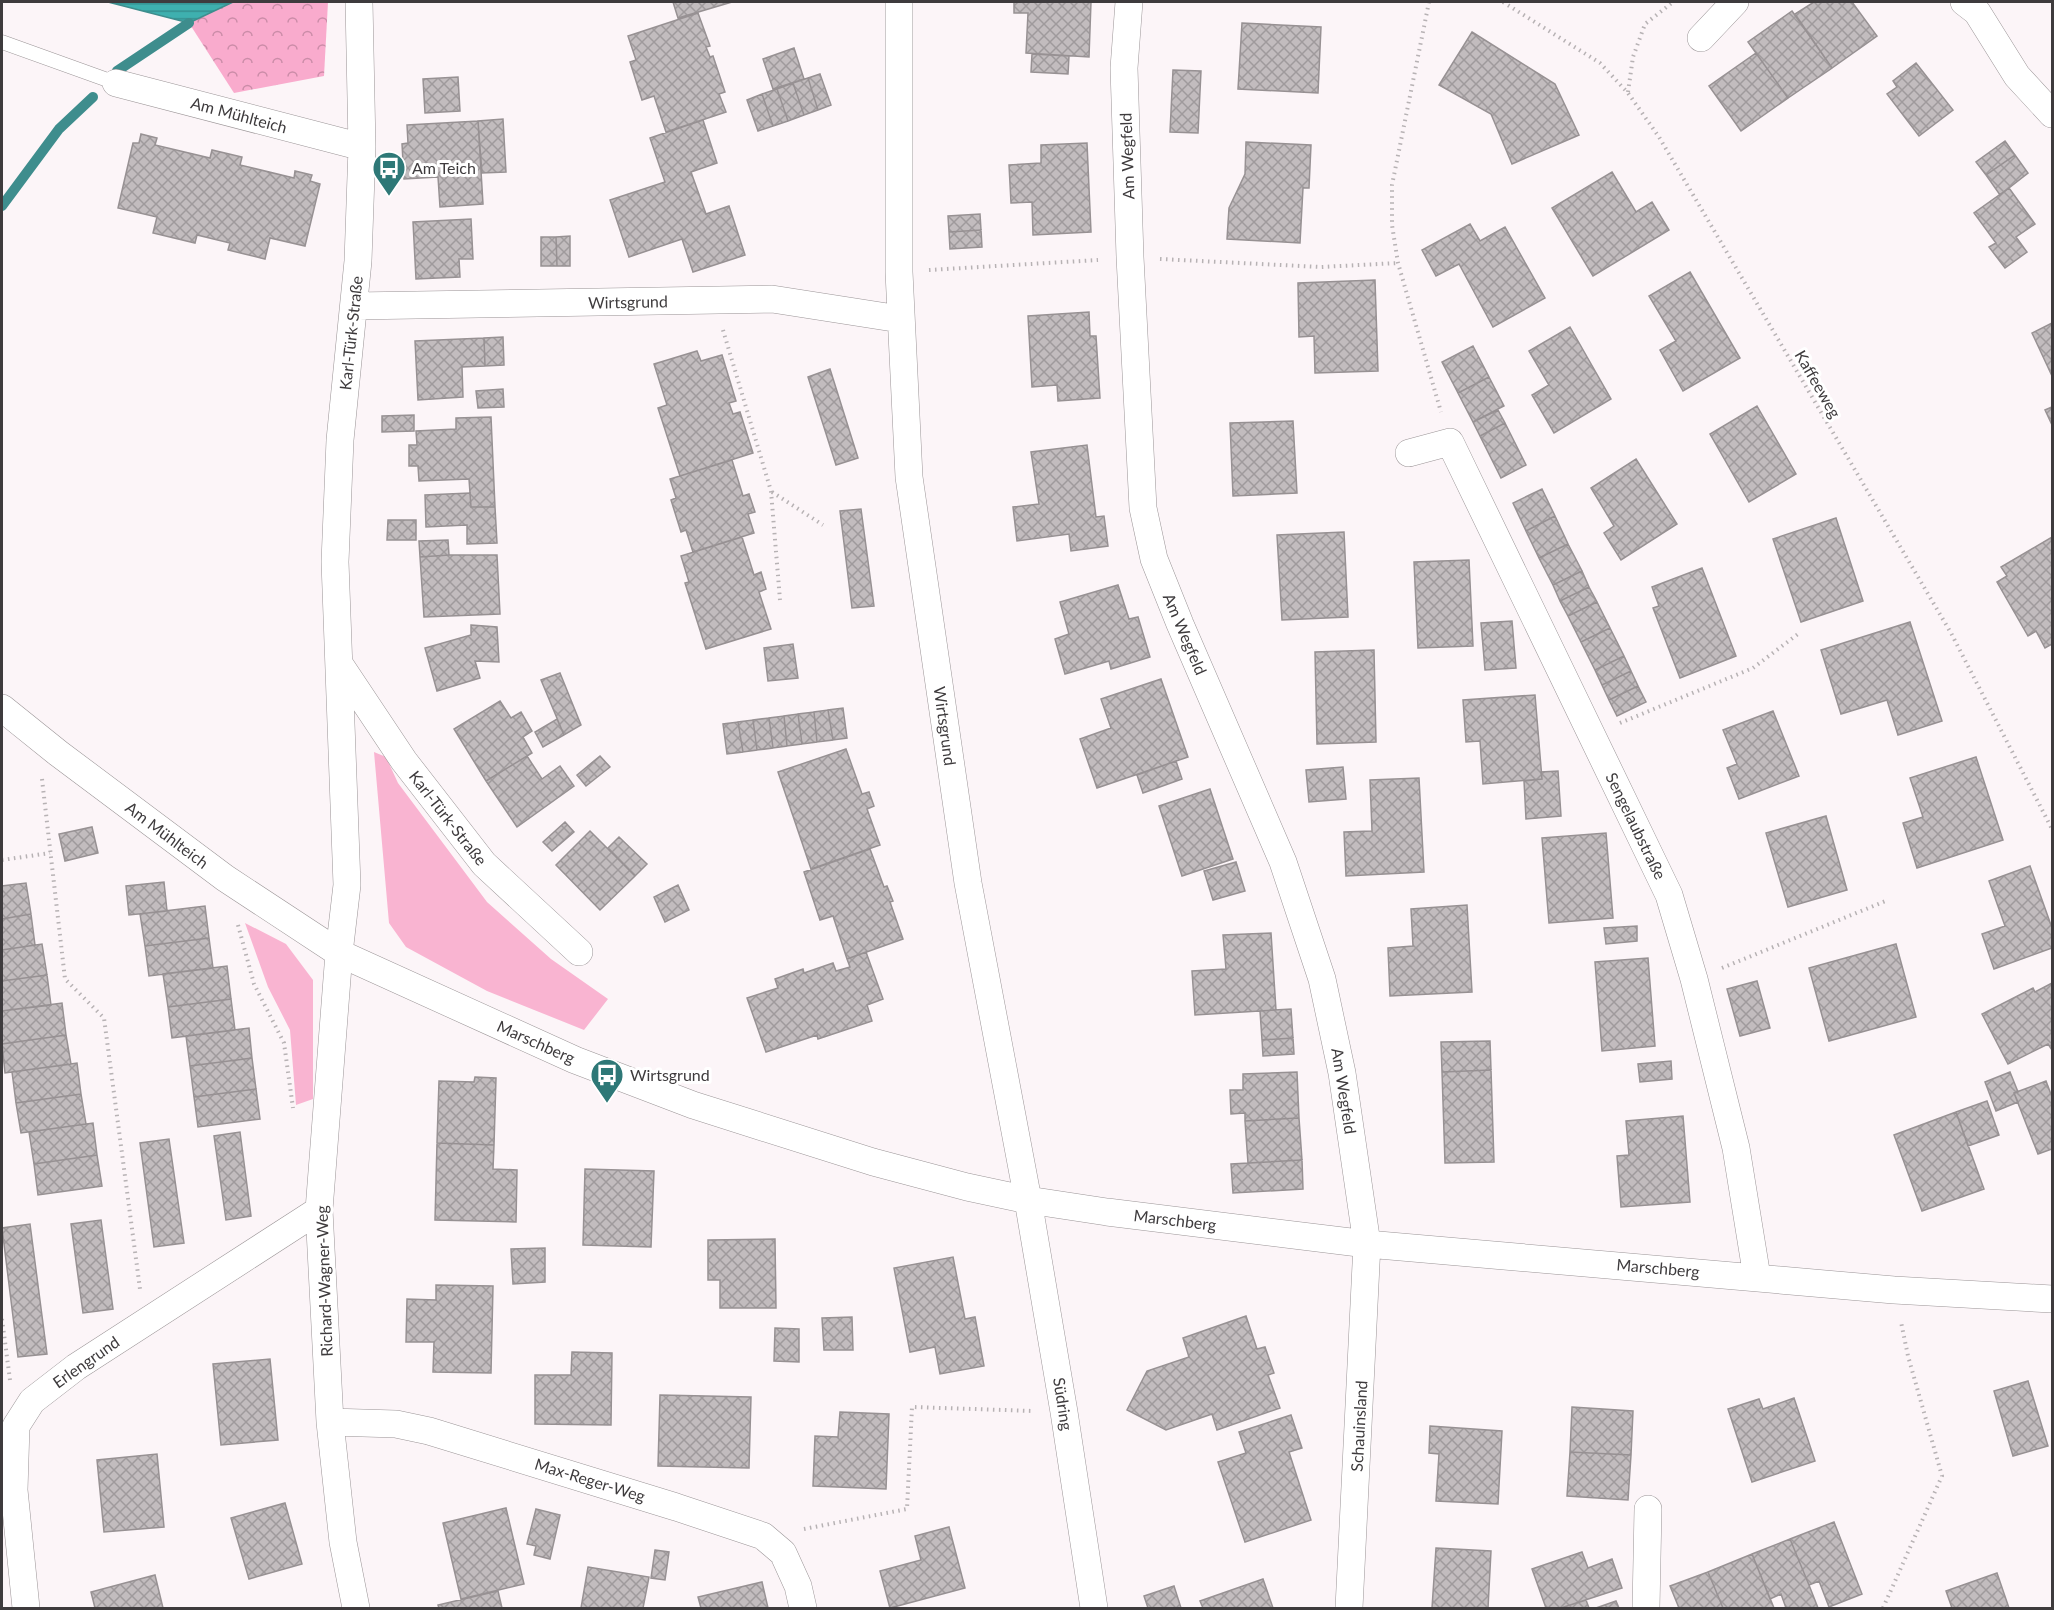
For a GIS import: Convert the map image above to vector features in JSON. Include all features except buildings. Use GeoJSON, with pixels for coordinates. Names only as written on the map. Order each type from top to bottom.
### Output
{"type":"FeatureCollection","features":[{"type":"Feature","properties":{"kind":"street","name":"Karl-Türk-Straße"},"geometry":{"type":"LineString","coordinates":[[339,953],[347,885],[335,562],[340,440],[358,261],[362,147],[359,2]]}},
{"type":"Feature","properties":{"kind":"street","name":"Wirtsgrund"},"geometry":{"type":"LineString","coordinates":[[899,2],[899,272],[909,477],[968,883],[1029,1200]]}},
{"type":"Feature","properties":{"kind":"street","name":"Am Wegfeld"},"geometry":{"type":"LineString","coordinates":[[1129,2],[1124,68],[1130,257],[1143,508],[1154,559],[1283,862],[1322,979],[1342,1073],[1367,1244]]}},
{"type":"Feature","properties":{"kind":"street"},"geometry":{"type":"LineString","coordinates":[[1701,38],[1735,2]]}},
{"type":"Feature","properties":{"kind":"street"},"geometry":{"type":"LineString","coordinates":[[1965,2],[1977,12],[2017,76],[2052,114]]}},
{"type":"Feature","properties":{"kind":"street","name":"Am Mühlteich"},"geometry":{"type":"LineString","coordinates":[[116,83],[362,147]]}},
{"type":"Feature","properties":{"kind":"street","name":"Wirtsgrund"},"geometry":{"type":"LineString","coordinates":[[354,306],[772,299],[900,319]]}},
{"type":"Feature","properties":{"kind":"street"},"geometry":{"type":"LineString","coordinates":[[1409,453],[1450,442]]}},
{"type":"Feature","properties":{"kind":"street","name":"Sengelaubstraße"},"geometry":{"type":"LineString","coordinates":[[1450,442],[1669,895],[1694,979],[1736,1148],[1757,1277]]}},
{"type":"Feature","properties":{"kind":"street","name":"Karl-Türk-Straße"},"geometry":{"type":"LineString","coordinates":[[340,665],[404,761],[484,864],[579,952]]}},
{"type":"Feature","properties":{"kind":"street","name":"Am Mühlteich"},"geometry":{"type":"LineString","coordinates":[[2,708],[58,753],[225,878],[339,953]]}},
{"type":"Feature","properties":{"kind":"street","name":"Marschberg"},"geometry":{"type":"LineString","coordinates":[[339,953],[575,1060],[693,1105],[873,1162],[967,1187],[1029,1200],[1107,1212],[1367,1244],[1894,1290],[2052,1299]]}},
{"type":"Feature","properties":{"kind":"street","name":"Richard-Wagner-Weg"},"geometry":{"type":"LineString","coordinates":[[339,953],[319,1210],[330,1422],[343,1542],[356,1608]]}},
{"type":"Feature","properties":{"kind":"street","name":"Südring"},"geometry":{"type":"LineString","coordinates":[[1029,1200],[1094,1608]]}},
{"type":"Feature","properties":{"kind":"street","name":"Erlengrund"},"geometry":{"type":"LineString","coordinates":[[16,1426],[32,1401],[76,1367],[319,1210]]}},
{"type":"Feature","properties":{"kind":"street","name":"Schauinsland"},"geometry":{"type":"LineString","coordinates":[[1349,1608],[1367,1244]]}},
{"type":"Feature","properties":{"kind":"street","name":"Max-Reger-Weg"},"geometry":{"type":"LineString","coordinates":[[330,1422],[396,1424],[429,1431],[763,1536],[783,1553],[798,1586],[803,1608]]}},
{"type":"Feature","properties":{"kind":"street"},"geometry":{"type":"LineString","coordinates":[[16,1426],[14,1490],[26,1608]]}},
{"type":"Feature","properties":{"kind":"street"},"geometry":{"type":"LineString","coordinates":[[1646,1608],[1648,1509]]}},
{"type":"Feature","properties":{"kind":"lane"},"geometry":{"type":"LineString","coordinates":[[2,42],[116,83]]}},
{"type":"Feature","properties":{"kind":"path"},"geometry":{"type":"LineString","coordinates":[[1429,2],[1392,185],[1392,225],[1398,263],[1450,442]]}},
{"type":"Feature","properties":{"kind":"path","name":"Kaffeeweg"},"geometry":{"type":"LineString","coordinates":[[1503,2],[1599,63],[1628,93],[1659,137],[1951,633],[2052,829]]}},
{"type":"Feature","properties":{"kind":"path"},"geometry":{"type":"LineString","coordinates":[[1628,93],[1632,57],[1645,24],[1673,2]]}},
{"type":"Feature","properties":{"kind":"path"},"geometry":{"type":"LineString","coordinates":[[899,272],[1130,257],[1321,267],[1398,263]]}},
{"type":"Feature","properties":{"kind":"path"},"geometry":{"type":"LineString","coordinates":[[714,301],[771,491],[780,600]]}},
{"type":"Feature","properties":{"kind":"path"},"geometry":{"type":"LineString","coordinates":[[771,491],[823,525]]}},
{"type":"Feature","properties":{"kind":"path"},"geometry":{"type":"LineString","coordinates":[[1592,735],[1753,669],[1798,634]]}},
{"type":"Feature","properties":{"kind":"path"},"geometry":{"type":"LineString","coordinates":[[58,753],[41,774],[65,979],[104,1018],[144,1323]]}},
{"type":"Feature","properties":{"kind":"path"},"geometry":{"type":"LineString","coordinates":[[2,860],[50,853]]}},
{"type":"Feature","properties":{"kind":"path"},"geometry":{"type":"LineString","coordinates":[[225,878],[254,984],[284,1043],[294,1113],[326,1126]]}},
{"type":"Feature","properties":{"kind":"path"},"geometry":{"type":"LineString","coordinates":[[1694,979],[1888,900]]}},
{"type":"Feature","properties":{"kind":"path"},"geometry":{"type":"LineString","coordinates":[[2,1318],[16,1426]]}},
{"type":"Feature","properties":{"kind":"path"},"geometry":{"type":"LineString","coordinates":[[1883,1608],[1942,1476],[1908,1356]]}},
{"type":"Feature","properties":{"kind":"path"},"geometry":{"type":"LineString","coordinates":[[763,1536],[907,1509],[912,1407],[1064,1412]]}},
{"type":"Feature","properties":{"kind":"shaded area"},"geometry":{"type":"Polygon","coordinates":[[[374,752],[386,757],[398,783],[487,902],[551,959],[608,999],[584,1030],[487,991],[406,947],[389,923],[374,752]]]}},
{"type":"Feature","properties":{"kind":"shaded area"},"geometry":{"type":"Polygon","coordinates":[[[245,923],[286,944],[313,980],[313,1099],[296,1105],[290,1030],[268,987],[245,923]]]}},
{"type":"Feature","properties":{"kind":"green space"},"geometry":{"type":"Polygon","coordinates":[[[233,2],[328,2],[324,76],[234,93],[189,23],[233,2]]]}},
{"type":"Feature","properties":{"kind":"water"},"geometry":{"type":"Polygon","coordinates":[[[108,2],[233,2],[189,23],[108,2]]]}},
{"type":"Feature","properties":{"kind":"waterway"},"geometry":{"type":"LineString","coordinates":[[117,71],[189,23]]}},
{"type":"Feature","properties":{"kind":"waterway"},"geometry":{"type":"LineString","coordinates":[[2,206],[59,129],[93,97]]}},
{"type":"Feature","properties":{"kind":"place","name":"Am Teich"},"geometry":{"type":"Point","coordinates":[389,197]}},
{"type":"Feature","properties":{"kind":"place","name":"Wirtsgrund"},"geometry":{"type":"Point","coordinates":[607,1104]}}]}
